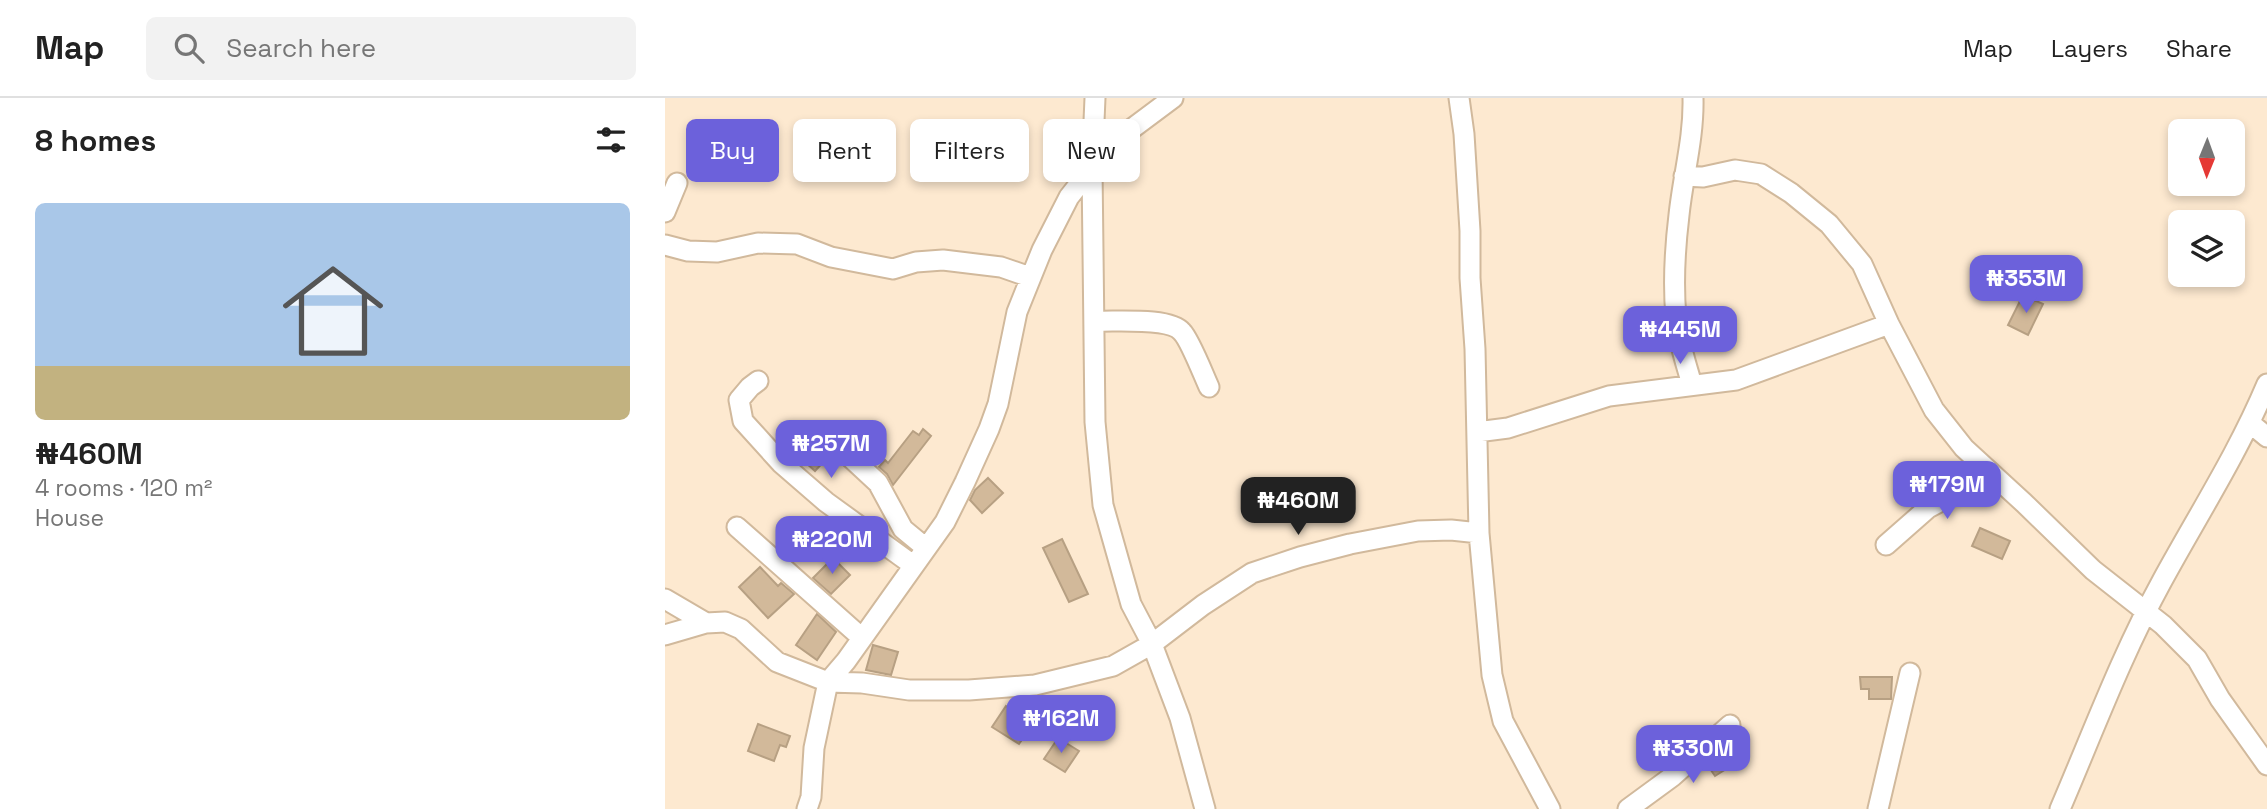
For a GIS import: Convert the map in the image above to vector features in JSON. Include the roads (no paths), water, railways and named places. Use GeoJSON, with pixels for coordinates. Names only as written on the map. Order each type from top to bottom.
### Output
{"type":"FeatureCollection","features":[{"type":"Feature","properties":{"kind":"street"},"geometry":{"type":"LineString","coordinates":[[1094,119],[1095,98]]}},
{"type":"Feature","properties":{"kind":"street"},"geometry":{"type":"LineString","coordinates":[[1140,123],[1173,98]]}},
{"type":"Feature","properties":{"kind":"street"},"geometry":{"type":"LineString","coordinates":[[1459,98],[1470,231],[1479,533],[1492,675],[1503,721],[1551,809]]}},
{"type":"Feature","properties":{"kind":"street"},"geometry":{"type":"LineString","coordinates":[[1692,385],[1681,348],[1676,318],[1676,266],[1679,215],[1692,132],[1693,98]]}},
{"type":"Feature","properties":{"kind":"street"},"geometry":{"type":"LineString","coordinates":[[1684,176],[1703,177],[1735,170],[1761,174],[1791,193],[1829,224],[1862,264],[1889,324],[1934,410],[1964,448],[2093,570],[2163,625],[2197,659],[2220,699],[2267,765]]}},
{"type":"Feature","properties":{"kind":"street"},"geometry":{"type":"LineString","coordinates":[[807,809],[811,797],[814,748],[828,682],[846,661],[945,522],[998,404],[1017,312],[1030,277],[1069,197],[1080,182]]}},
{"type":"Feature","properties":{"kind":"street"},"geometry":{"type":"LineString","coordinates":[[1092,182],[1095,422],[1103,505],[1131,604],[1152,644],[1179,718],[1205,809]]}},
{"type":"Feature","properties":{"kind":"street"},"geometry":{"type":"LineString","coordinates":[[665,212],[677,183]]}},
{"type":"Feature","properties":{"kind":"street"},"geometry":{"type":"LineString","coordinates":[[665,245],[688,251],[717,252],[758,243],[797,244],[831,257],[893,269],[916,262],[943,260],[1001,267],[1030,277]]}},
{"type":"Feature","properties":{"kind":"street"},"geometry":{"type":"LineString","coordinates":[[1095,321],[1172,325],[1182,331],[1209,387]]}},
{"type":"Feature","properties":{"kind":"street"},"geometry":{"type":"LineString","coordinates":[[1477,432],[1508,428],[1609,396],[1737,380],[1889,324]]}},
{"type":"Feature","properties":{"kind":"street"},"geometry":{"type":"LineString","coordinates":[[758,381],[739,400],[744,421],[753,432],[781,463],[826,502],[913,565]]}},
{"type":"Feature","properties":{"kind":"street"},"geometry":{"type":"LineString","coordinates":[[2060,809],[2120,663],[2250,423],[2267,384]]}},
{"type":"Feature","properties":{"kind":"street"},"geometry":{"type":"LineString","coordinates":[[2250,423],[2267,437]]}},
{"type":"Feature","properties":{"kind":"street"},"geometry":{"type":"LineString","coordinates":[[850,457],[878,483],[903,529],[926,548]]}},
{"type":"Feature","properties":{"kind":"street"},"geometry":{"type":"LineString","coordinates":[[1886,545],[1928,508],[1992,474]]}},
{"type":"Feature","properties":{"kind":"street"},"geometry":{"type":"LineString","coordinates":[[737,527],[862,638]]}},
{"type":"Feature","properties":{"kind":"street"},"geometry":{"type":"LineString","coordinates":[[665,635],[706,623],[726,622],[741,629],[777,662],[828,682],[862,683],[909,690],[969,690],[1035,685],[1113,666],[1152,644],[1203,605],[1252,573],[1350,544],[1418,531],[1479,533]]}},
{"type":"Feature","properties":{"kind":"street"},"geometry":{"type":"LineString","coordinates":[[665,599],[706,623]]}},
{"type":"Feature","properties":{"kind":"street"},"geometry":{"type":"LineString","coordinates":[[1878,809],[1910,673]]}},
{"type":"Feature","properties":{"kind":"street"},"geometry":{"type":"LineString","coordinates":[[1628,809],[1673,776],[1730,724]]}}]}
